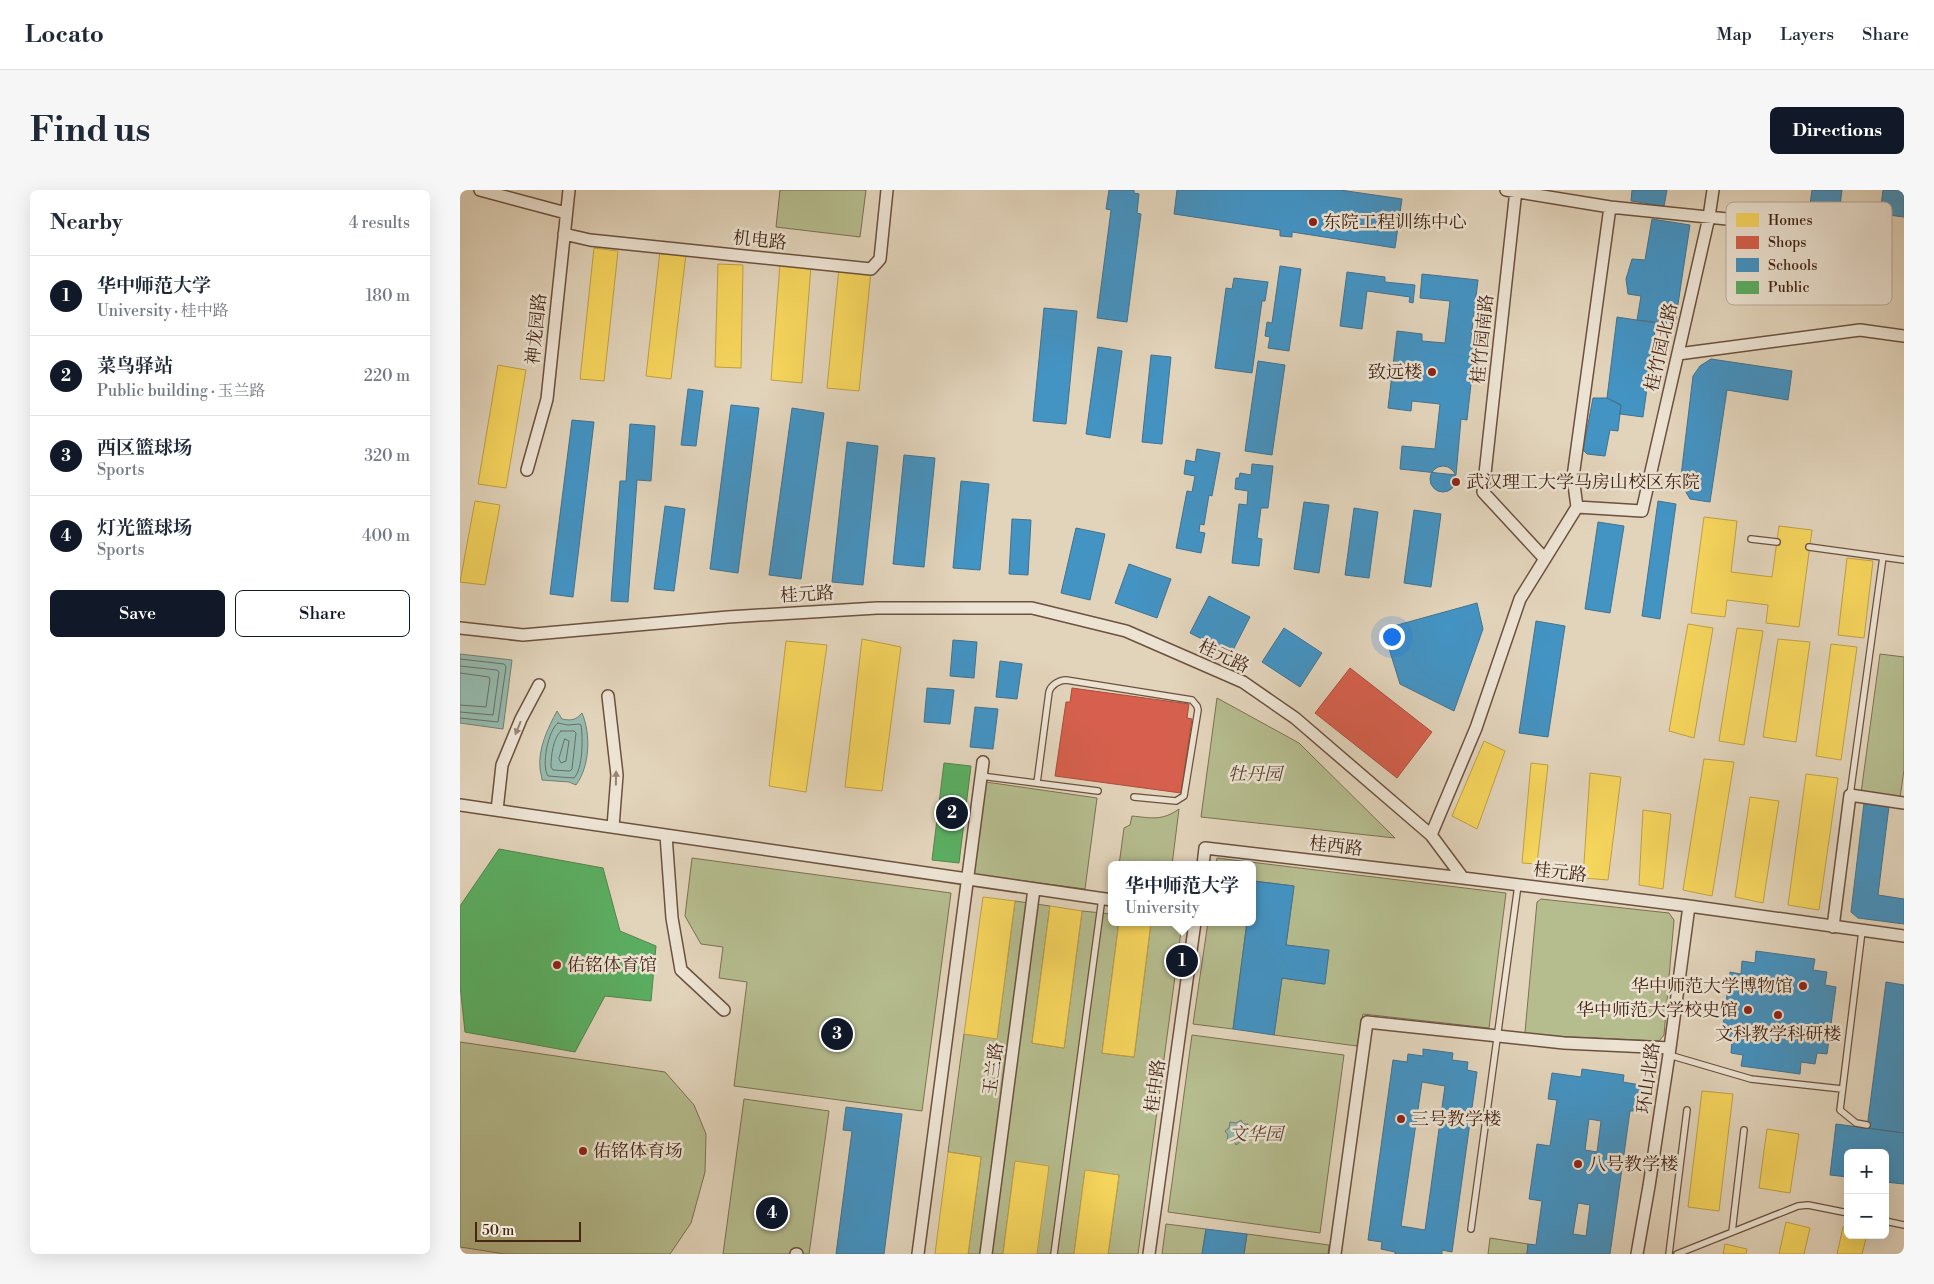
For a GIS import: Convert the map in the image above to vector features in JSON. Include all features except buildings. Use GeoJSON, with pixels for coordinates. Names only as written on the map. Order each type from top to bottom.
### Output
{"type":"FeatureCollection","features":[{"type":"Feature","properties":{"kind":"street"},"geometry":{"type":"LineString","coordinates":[[480,190],[566,213]]}},
{"type":"Feature","properties":{"kind":"street","name":"神龙园路"},"geometry":{"type":"LineString","coordinates":[[527,470],[547,399],[569,190]]}},
{"type":"Feature","properties":{"kind":"street","name":"机电路"},"geometry":{"type":"LineString","coordinates":[[564,234],[590,240],[871,269],[880,259],[887,190]]}},
{"type":"Feature","properties":{"kind":"street"},"geometry":{"type":"LineString","coordinates":[[1512,190],[1610,206],[1726,220]]}},
{"type":"Feature","properties":{"kind":"street","name":"桂竹园南路"},"geometry":{"type":"LineString","coordinates":[[1512,190],[1483,492],[1545,559]]}},
{"type":"Feature","properties":{"kind":"street","name":"桂竹园北路"},"geometry":{"type":"LineString","coordinates":[[1577,507],[1642,511],[1709,218],[1713,190]]}},
{"type":"Feature","properties":{"kind":"street"},"geometry":{"type":"LineString","coordinates":[[1431,835],[1476,728],[1520,599],[1577,507],[1573,477],[1610,206]]}},
{"type":"Feature","properties":{"kind":"street"},"geometry":{"type":"LineString","coordinates":[[1678,354],[1860,330],[1904,336]]}},
{"type":"Feature","properties":{"kind":"street","name":"桂元路"},"geometry":{"type":"LineString","coordinates":[[460,628],[523,635],[728,617],[868,608],[1032,608],[1126,631],[1243,682],[1295,718],[1431,835],[1463,878],[1689,906],[1904,936]]}},
{"type":"Feature","properties":{"kind":"street"},"geometry":{"type":"LineString","coordinates":[[497,810],[502,765],[521,719],[539,685]]}},
{"type":"Feature","properties":{"kind":"street"},"geometry":{"type":"LineString","coordinates":[[608,696],[617,775],[613,827]]}},
{"type":"Feature","properties":{"kind":"street"},"geometry":{"type":"LineString","coordinates":[[918,1254],[983,762]]}},
{"type":"Feature","properties":{"kind":"street"},"geometry":{"type":"LineString","coordinates":[[1833,927],[1850,795],[1904,803]]}},
{"type":"Feature","properties":{"kind":"street"},"geometry":{"type":"LineString","coordinates":[[460,805],[1107,899]]}},
{"type":"Feature","properties":{"kind":"street"},"geometry":{"type":"LineString","coordinates":[[666,834],[672,918],[681,970],[724,1010]]}},
{"type":"Feature","properties":{"kind":"street","name":"桂西路"},"geometry":{"type":"LineString","coordinates":[[1203,861],[1205,848],[1463,878]]}},
{"type":"Feature","properties":{"kind":"street","name":"玉兰路"},"geometry":{"type":"LineString","coordinates":[[986,1254],[1034,889]]}},
{"type":"Feature","properties":{"kind":"street","name":"环山北路"},"geometry":{"type":"LineString","coordinates":[[1637,1254],[1650,1186],[1689,906]]}},
{"type":"Feature","properties":{"kind":"street","name":"桂中路"},"geometry":{"type":"LineString","coordinates":[[1149,1254],[1194,926]]}},
{"type":"Feature","properties":{"kind":"street"},"geometry":{"type":"LineString","coordinates":[[1335,1254],[1367,1022],[1670,1052]]}},
{"type":"Feature","properties":{"kind":"lane"},"geometry":{"type":"LineString","coordinates":[[1751,539],[1777,542]]}},
{"type":"Feature","properties":{"kind":"lane"},"geometry":{"type":"LineString","coordinates":[[1809,547],[1904,560]]}},
{"type":"Feature","properties":{"kind":"lane"},"geometry":{"type":"LineString","coordinates":[[1850,795],[1883,557]]}},
{"type":"Feature","properties":{"kind":"lane"},"geometry":{"type":"LineString","coordinates":[[1037,783],[1049,692],[1051,686],[1060,681],[1066,680],[1192,700],[1198,710],[1184,796],[1176,801],[1134,797]]}},
{"type":"Feature","properties":{"kind":"lane"},"geometry":{"type":"LineString","coordinates":[[981,776],[1098,792]]}},
{"type":"Feature","properties":{"kind":"lane"},"geometry":{"type":"LineString","coordinates":[[1471,1229],[1518,885]]}},
{"type":"Feature","properties":{"kind":"lane"},"geometry":{"type":"LineString","coordinates":[[1054,1254],[1107,899]]}},
{"type":"Feature","properties":{"kind":"lane"},"geometry":{"type":"LineString","coordinates":[[1862,931],[1840,1110],[1856,1123],[1867,1125]]}},
{"type":"Feature","properties":{"kind":"lane"},"geometry":{"type":"LineString","coordinates":[[1670,1052],[1751,1079],[1842,1089]]}},
{"type":"Feature","properties":{"kind":"lane"},"geometry":{"type":"LineString","coordinates":[[1670,1254],[1687,1110]]}},
{"type":"Feature","properties":{"kind":"lane"},"geometry":{"type":"LineString","coordinates":[[1732,1232],[1744,1130]]}},
{"type":"Feature","properties":{"kind":"lane"},"geometry":{"type":"LineString","coordinates":[[1677,1254],[1798,1206],[1808,1205],[1844,1212]]}},
{"type":"Feature","properties":{"kind":"lane"},"geometry":{"type":"LineString","coordinates":[[1889,1222],[1904,1225]]}},
{"type":"Feature","properties":{"kind":"green space"},"geometry":{"type":"Polygon","coordinates":[[[780,190],[866,190],[860,237],[776,227],[780,190]]]}},
{"type":"Feature","properties":{"kind":"green space"},"geometry":{"type":"Polygon","coordinates":[[[1880,654],[1904,657],[1904,770],[1900,798],[1861,793],[1880,654]]]}},
{"type":"Feature","properties":{"kind":"green space","name":"牡丹园"},"geometry":{"type":"Polygon","coordinates":[[[1217,698],[1299,743],[1395,838],[1201,817],[1217,698]]]}},
{"type":"Feature","properties":{"kind":"green space"},"geometry":{"type":"Polygon","coordinates":[[[986,782],[1097,798],[1085,889],[973,874],[986,782]]]}},
{"type":"Feature","properties":{"kind":"green space"},"geometry":{"type":"Polygon","coordinates":[[[1179,809],[1172,861],[1120,861],[1124,828],[1130,825],[1132,816],[1151,818],[1173,813],[1179,809]]]}},
{"type":"Feature","properties":{"kind":"green space"},"geometry":{"type":"Polygon","coordinates":[[[692,858],[951,893],[922,1111],[734,1086],[747,982],[719,978],[723,947],[701,944],[685,916],[692,858]]]}},
{"type":"Feature","properties":{"kind":"green space"},"geometry":{"type":"Polygon","coordinates":[[[1217,858],[1242,861],[1217,861],[1217,858]]]}},
{"type":"Feature","properties":{"kind":"green space"},"geometry":{"type":"Polygon","coordinates":[[[1256,863],[1506,893],[1489,1028],[1363,1014],[1357,1046],[1274,1035],[1282,978],[1324,984],[1329,951],[1286,945],[1294,886],[1256,881],[1256,863]]]}},
{"type":"Feature","properties":{"kind":"green space"},"geometry":{"type":"Polygon","coordinates":[[[1541,899],[1669,913],[1674,920],[1664,1035],[1659,1041],[1529,1035],[1525,1032],[1537,902],[1541,899]]]}},
{"type":"Feature","properties":{"kind":"green space"},"geometry":{"type":"Polygon","coordinates":[[[1015,901],[1050,906],[1032,1043],[1064,1048],[1082,911],[1108,914],[1108,926],[1118,926],[1102,1053],[1134,1057],[1150,926],[1182,926],[1138,1254],[1108,1254],[1119,1175],[1085,1171],[1074,1254],[1037,1254],[1015,1162],[1003,1254],[968,1254],[981,1157],[948,1152],[964,1034],[997,1038],[1015,901]]]}},
{"type":"Feature","properties":{"kind":"green space"},"geometry":{"type":"Polygon","coordinates":[[[1207,926],[1246,926],[1233,1029],[1193,1024],[1207,926]]]}},
{"type":"Feature","properties":{"kind":"green space","name":"文华园"},"geometry":{"type":"Polygon","coordinates":[[[1192,1035],[1344,1055],[1320,1233],[1168,1212],[1192,1035]]]}},
{"type":"Feature","properties":{"kind":"green space","name":"佑铭体育场"},"geometry":{"type":"Polygon","coordinates":[[[460,1042],[665,1072],[694,1105],[706,1134],[705,1172],[691,1223],[670,1254],[505,1254],[460,1247],[460,1042]]]}},
{"type":"Feature","properties":{"kind":"green space"},"geometry":{"type":"Polygon","coordinates":[[[744,1099],[829,1111],[809,1254],[723,1254],[744,1099]]]}},
{"type":"Feature","properties":{"kind":"green space"},"geometry":{"type":"Polygon","coordinates":[[[1166,1224],[1206,1229],[1202,1254],[1162,1254],[1166,1224]]]}},
{"type":"Feature","properties":{"kind":"green space"},"geometry":{"type":"Polygon","coordinates":[[[1247,1234],[1329,1245],[1328,1254],[1244,1254],[1247,1234]]]}},
{"type":"Feature","properties":{"kind":"green space"},"geometry":{"type":"Polygon","coordinates":[[[1490,1238],[1528,1244],[1527,1254],[1488,1254],[1490,1238]]]}},
{"type":"Feature","properties":{"kind":"water"},"geometry":{"type":"Polygon","coordinates":[[[460,654],[512,660],[503,729],[460,723],[460,654]]]}},
{"type":"Feature","properties":{"kind":"water"},"geometry":{"type":"Polygon","coordinates":[[[557,711],[562,719],[568,720],[575,719],[582,713],[585,721],[588,750],[584,769],[576,785],[569,782],[542,780],[540,761],[542,746],[557,711]]]}},
{"type":"Feature","properties":{"kind":"water"},"geometry":{"type":"Polygon","coordinates":[[[1241,1120],[1243,1124],[1248,1124],[1247,1131],[1250,1135],[1246,1137],[1246,1143],[1240,1142],[1236,1145],[1234,1141],[1227,1141],[1228,1135],[1225,1131],[1229,1128],[1230,1122],[1236,1123],[1241,1120]]]}},
{"type":"Feature","properties":{"kind":"place","name":"东院工程训练中心"},"geometry":{"type":"Point","coordinates":[1313,222]}},
{"type":"Feature","properties":{"kind":"place","name":"致远楼"},"geometry":{"type":"Point","coordinates":[1432,372]}},
{"type":"Feature","properties":{"kind":"place","name":"武汉理工大学马房山校区东院"},"geometry":{"type":"Point","coordinates":[1456,482]}},
{"type":"Feature","properties":{"kind":"place","name":"菜鸟驿站"},"geometry":{"type":"Point","coordinates":[952,813]}},
{"type":"Feature","properties":{"kind":"place","name":"华中师范大学"},"geometry":{"type":"Point","coordinates":[1182,961]}},
{"type":"Feature","properties":{"kind":"place","name":"佑铭体育馆"},"geometry":{"type":"Point","coordinates":[557,965]}},
{"type":"Feature","properties":{"kind":"place","name":"华中师范大学博物馆"},"geometry":{"type":"Point","coordinates":[1803,986]}},
{"type":"Feature","properties":{"kind":"place","name":"华中师范大学校史馆"},"geometry":{"type":"Point","coordinates":[1748,1010]}},
{"type":"Feature","properties":{"kind":"place","name":"文科教学科研楼"},"geometry":{"type":"Point","coordinates":[1778,1015]}},
{"type":"Feature","properties":{"kind":"place","name":"西区篮球场"},"geometry":{"type":"Point","coordinates":[837,1034]}},
{"type":"Feature","properties":{"kind":"place","name":"三号教学楼"},"geometry":{"type":"Point","coordinates":[1401,1119]}},
{"type":"Feature","properties":{"kind":"place","name":"佑铭体育场"},"geometry":{"type":"Point","coordinates":[583,1151]}},
{"type":"Feature","properties":{"kind":"place","name":"八号教学楼"},"geometry":{"type":"Point","coordinates":[1578,1164]}},
{"type":"Feature","properties":{"kind":"place","name":"灯光篮球场"},"geometry":{"type":"Point","coordinates":[772,1213]}}]}
